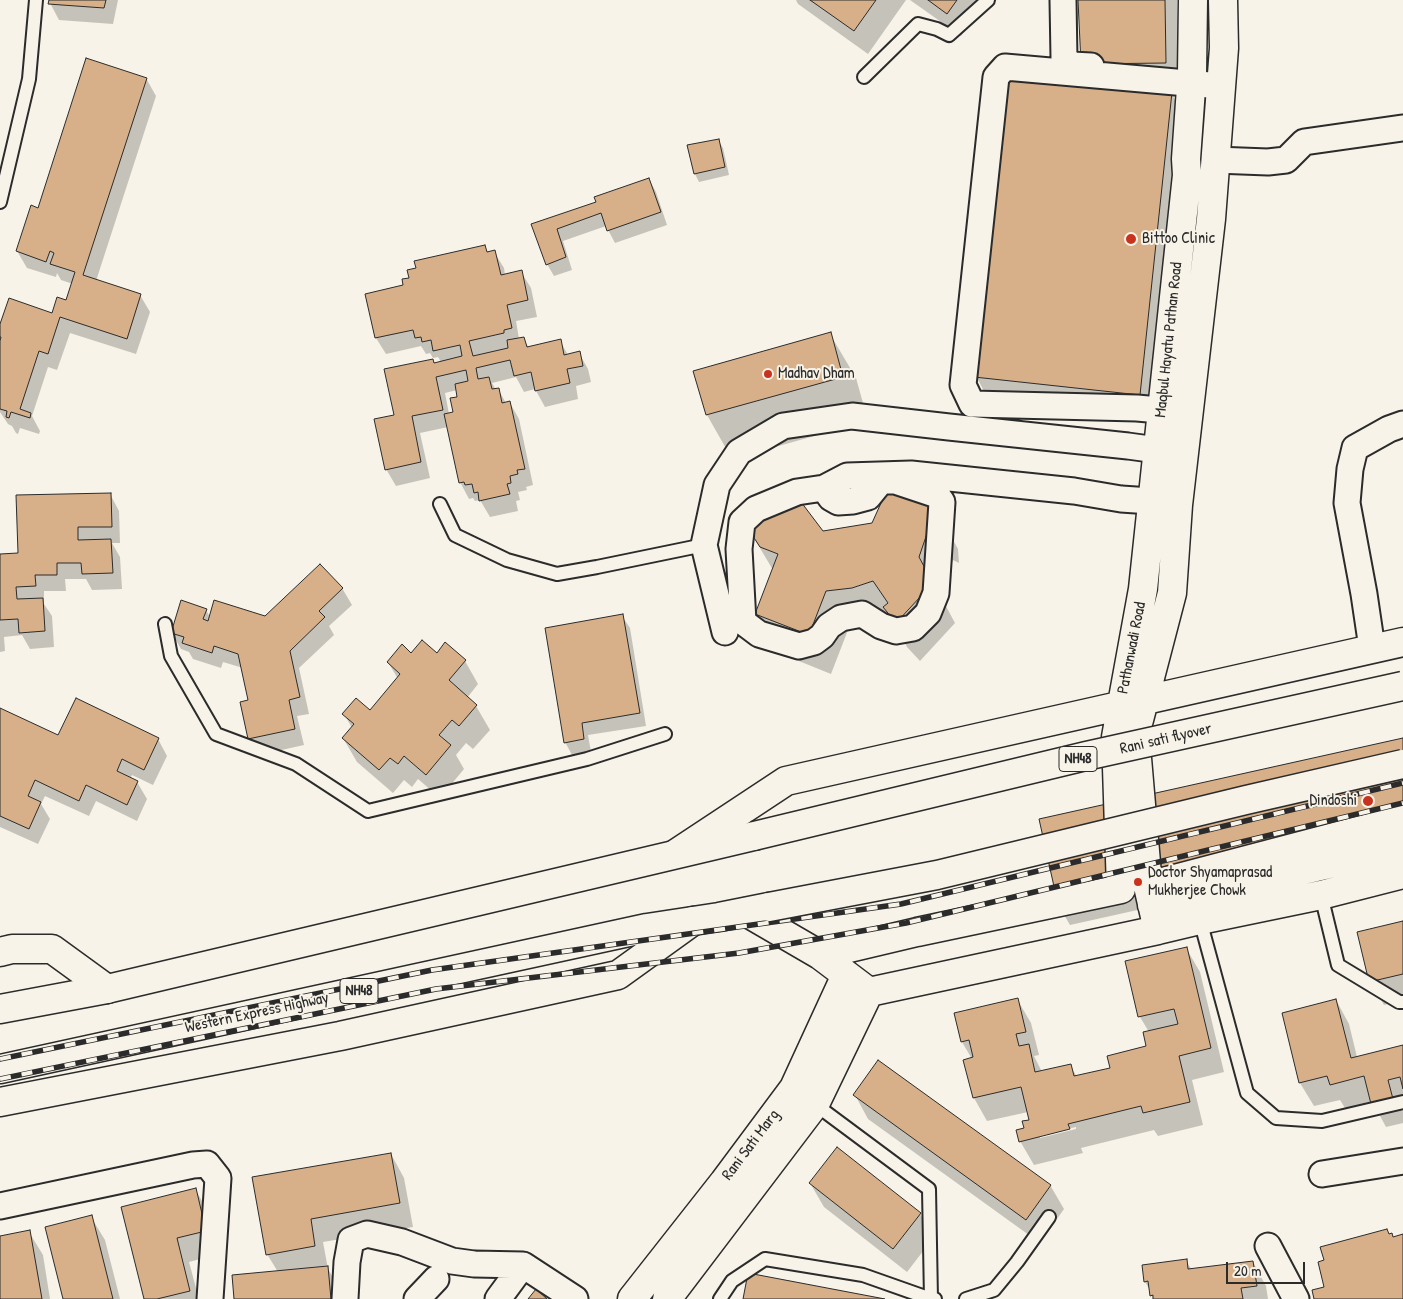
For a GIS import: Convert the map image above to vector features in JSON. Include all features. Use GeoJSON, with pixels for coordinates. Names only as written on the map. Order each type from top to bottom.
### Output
{"type":"FeatureCollection","features":[{"type":"Feature","properties":{"kind":"main road","name":"Maqbul Hayatu Pathan Road"},"geometry":{"type":"LineString","coordinates":[[1143,589],[1186,175],[1191,79],[1192,0]]}},
{"type":"Feature","properties":{"kind":"main road","name":"Pathanwadi Road"},"geometry":{"type":"LineString","coordinates":[[1132,703],[1172,593],[1178,505],[1210,219],[1224,48],[1223,0]]}},
{"type":"Feature","properties":{"kind":"main road"},"geometry":{"type":"LineString","coordinates":[[1178,256],[1206,262]]}},
{"type":"Feature","properties":{"kind":"main road","name":"Pathanwadi Road"},"geometry":{"type":"LineString","coordinates":[[1132,703],[1143,589]]}},
{"type":"Feature","properties":{"kind":"main road"},"geometry":{"type":"LineString","coordinates":[[674,856],[786,781],[1403,642]]}},
{"type":"Feature","properties":{"kind":"main road","name":"Rani sati flyover"},"geometry":{"type":"LineString","coordinates":[[674,856],[1086,756],[1403,686]]}},
{"type":"Feature","properties":{"kind":"main road"},"geometry":{"type":"LineString","coordinates":[[1132,703],[1153,907]]}},
{"type":"Feature","properties":{"kind":"main road"},"geometry":{"type":"LineString","coordinates":[[820,955],[917,932],[1121,889],[1116,737],[1132,703]]}},
{"type":"Feature","properties":{"kind":"main road","name":"NH48"},"geometry":{"type":"LineString","coordinates":[[706,919],[937,875],[1403,764]]}},
{"type":"Feature","properties":{"kind":"main road"},"geometry":{"type":"LineString","coordinates":[[758,909],[868,992],[1153,907],[1403,819]]}},
{"type":"Feature","properties":{"kind":"main road"},"geometry":{"type":"LineString","coordinates":[[1153,907],[1403,847]]}},
{"type":"Feature","properties":{"kind":"main road","name":"NH48"},"geometry":{"type":"LineString","coordinates":[[0,1009],[107,989],[674,856]]}},
{"type":"Feature","properties":{"kind":"main road"},"geometry":{"type":"LineString","coordinates":[[1153,907],[1200,920],[1321,895],[1403,874]]}},
{"type":"Feature","properties":{"kind":"main road"},"geometry":{"type":"LineString","coordinates":[[0,1102],[340,1036],[618,975],[706,919]]}},
{"type":"Feature","properties":{"kind":"main road","name":"Western Express Highway"},"geometry":{"type":"LineString","coordinates":[[0,1069],[648,928],[706,919]]}},
{"type":"Feature","properties":{"kind":"main road"},"geometry":{"type":"LineString","coordinates":[[0,952],[12,949],[52,949],[107,989]]}},
{"type":"Feature","properties":{"kind":"main road","name":"Rani Sati Marg"},"geometry":{"type":"LineString","coordinates":[[804,1096],[846,975]]}},
{"type":"Feature","properties":{"kind":"main road","name":"Rani Sati Marg"},"geometry":{"type":"LineString","coordinates":[[632,1299],[690,1246],[804,1096],[868,992]]}},
{"type":"Feature","properties":{"kind":"main road","name":"Rani Sati Marg"},"geometry":{"type":"LineString","coordinates":[[667,1299],[690,1246]]}},
{"type":"Feature","properties":{"kind":"street"},"geometry":{"type":"LineString","coordinates":[[1063,0],[1064,58],[1072,65],[1165,70],[1191,79]]}},
{"type":"Feature","properties":{"kind":"street"},"geometry":{"type":"LineString","coordinates":[[1188,413],[1161,410],[972,404],[963,384],[996,77],[1005,67],[1221,81]]}},
{"type":"Feature","properties":{"kind":"street"},"geometry":{"type":"LineString","coordinates":[[1215,160],[1268,162],[1286,160],[1304,142],[1402,128]]}},
{"type":"Feature","properties":{"kind":"street"},"geometry":{"type":"LineString","coordinates":[[725,632],[704,545],[717,485],[739,452],[783,426],[852,416],[1128,446],[1184,454]]}},
{"type":"Feature","properties":{"kind":"street"},"geometry":{"type":"LineString","coordinates":[[1372,648],[1347,503],[1350,469],[1355,448],[1389,429],[1403,424]]}},
{"type":"Feature","properties":{"kind":"street"},"geometry":{"type":"LineString","coordinates":[[824,488],[831,498],[838,502],[868,497],[881,481],[895,481],[937,495],[942,502],[936,592],[928,613],[914,628],[896,632],[881,626],[862,614],[841,618],[829,626],[822,636],[814,642],[799,646],[759,634],[743,622],[739,549],[742,522],[756,509],[797,492],[824,488],[846,476],[911,474],[1074,491],[1121,499],[1178,505]]}},
{"type":"Feature","properties":{"kind":"street"},"geometry":{"type":"LineString","coordinates":[[1322,1174],[1403,1162]]}},
{"type":"Feature","properties":{"kind":"street"},"geometry":{"type":"LineString","coordinates":[[0,1206],[193,1165],[207,1164],[218,1178],[210,1299]]}},
{"type":"Feature","properties":{"kind":"street"},"geometry":{"type":"LineString","coordinates":[[345,1299],[346,1262],[351,1240],[367,1234],[402,1242],[452,1261],[474,1264],[524,1265],[575,1299]]}},
{"type":"Feature","properties":{"kind":"street"},"geometry":{"type":"LineString","coordinates":[[1268,1246],[1296,1299]]}},
{"type":"Feature","properties":{"kind":"street"},"geometry":{"type":"LineString","coordinates":[[498,1299],[524,1265]]}},
{"type":"Feature","properties":{"kind":"street"},"geometry":{"type":"LineString","coordinates":[[417,1299],[436,1279]]}},
{"type":"Feature","properties":{"kind":"lane"},"geometry":{"type":"LineString","coordinates":[[0,202],[29,79],[36,0]]}},
{"type":"Feature","properties":{"kind":"lane"},"geometry":{"type":"LineString","coordinates":[[864,77],[918,24],[937,29],[949,35],[988,0]]}},
{"type":"Feature","properties":{"kind":"lane"},"geometry":{"type":"LineString","coordinates":[[440,504],[455,535],[507,560],[557,574],[597,568],[704,545]]}},
{"type":"Feature","properties":{"kind":"lane"},"geometry":{"type":"LineString","coordinates":[[165,624],[172,656],[216,734],[296,764],[368,811],[587,759],[665,734]]}},
{"type":"Feature","properties":{"kind":"lane"},"geometry":{"type":"LineString","coordinates":[[1321,895],[1338,965],[1399,1002],[1403,1002]]}},
{"type":"Feature","properties":{"kind":"lane"},"geometry":{"type":"LineString","coordinates":[[1200,920],[1247,1093],[1276,1118],[1322,1121],[1403,1102]]}},
{"type":"Feature","properties":{"kind":"lane"},"geometry":{"type":"LineString","coordinates":[[804,1096],[929,1189],[931,1299]]}},
{"type":"Feature","properties":{"kind":"lane"},"geometry":{"type":"LineString","coordinates":[[966,1299],[994,1290],[1017,1262],[1049,1217]]}},
{"type":"Feature","properties":{"kind":"lane"},"geometry":{"type":"LineString","coordinates":[[720,1299],[732,1281],[765,1259],[863,1275],[935,1299]]}},
{"type":"Feature","properties":{"kind":"building"},"geometry":{"type":"Polygon","coordinates":[[[49,0],[106,0],[104,8],[48,4],[49,0]]]}},
{"type":"Feature","properties":{"kind":"building"},"geometry":{"type":"Polygon","coordinates":[[[810,0],[876,0],[854,31],[810,0]]]}},
{"type":"Feature","properties":{"kind":"building"},"geometry":{"type":"Polygon","coordinates":[[[928,0],[957,0],[947,14],[928,0]]]}},
{"type":"Feature","properties":{"kind":"building"},"geometry":{"type":"Polygon","coordinates":[[[1078,0],[1165,0],[1166,63],[1081,64],[1078,0]]]}},
{"type":"Feature","properties":{"kind":"building"},"geometry":{"type":"Polygon","coordinates":[[[86,58],[147,78],[83,275],[141,294],[127,339],[60,317],[48,354],[39,351],[20,409],[31,413],[30,418],[11,412],[9,418],[6,417],[7,411],[0,409],[0,324],[9,298],[52,313],[57,297],[66,300],[75,272],[50,264],[54,253],[50,251],[46,262],[16,251],[31,205],[38,208],[86,58]]]}},
{"type":"Feature","properties":{"kind":"building"},"geometry":{"type":"Polygon","coordinates":[[[1006,74],[1172,92],[1140,395],[974,377],[1006,74]]]}},
{"type":"Feature","properties":{"kind":"building"},"geometry":{"type":"Polygon","coordinates":[[[719,139],[725,167],[694,174],[687,145],[719,139]]]}},
{"type":"Feature","properties":{"kind":"building"},"geometry":{"type":"Polygon","coordinates":[[[649,178],[661,212],[607,231],[601,213],[557,229],[566,257],[546,265],[531,224],[596,202],[594,197],[649,178]]]}},
{"type":"Feature","properties":{"kind":"building"},"geometry":{"type":"Polygon","coordinates":[[[485,245],[487,252],[495,250],[501,275],[522,270],[528,300],[507,305],[512,328],[504,330],[504,333],[469,341],[473,356],[508,348],[507,340],[524,337],[527,347],[561,339],[564,355],[580,351],[583,366],[567,369],[570,383],[535,391],[531,372],[514,376],[510,360],[476,368],[478,379],[489,377],[492,389],[499,388],[502,403],[510,401],[525,469],[517,470],[518,474],[510,476],[511,483],[507,484],[510,494],[479,501],[478,492],[474,493],[472,484],[465,485],[464,482],[459,483],[444,414],[453,412],[450,398],[457,397],[455,384],[468,381],[466,370],[436,377],[443,410],[412,416],[421,462],[385,470],[374,419],[394,415],[384,369],[433,359],[434,363],[462,356],[460,345],[433,351],[431,340],[422,342],[421,337],[415,338],[413,330],[375,338],[365,294],[403,285],[402,279],[409,278],[407,270],[416,268],[414,261],[485,245]]]}},
{"type":"Feature","properties":{"kind":"building","name":"Madhav Dham"},"geometry":{"type":"Polygon","coordinates":[[[831,332],[843,377],[706,415],[693,371],[831,332]]]}},
{"type":"Feature","properties":{"kind":"building"},"geometry":{"type":"Polygon","coordinates":[[[887,482],[937,508],[919,557],[933,583],[896,623],[883,607],[888,603],[873,581],[852,588],[826,591],[809,635],[755,614],[778,554],[760,547],[747,527],[798,498],[823,531],[872,523],[881,503],[877,499],[887,482]]]}},
{"type":"Feature","properties":{"kind":"building"},"geometry":{"type":"Polygon","coordinates":[[[111,493],[112,527],[78,527],[78,540],[111,539],[113,573],[82,574],[81,563],[57,563],[57,575],[35,575],[36,586],[16,587],[17,599],[43,598],[45,631],[19,633],[18,619],[0,620],[0,554],[18,553],[16,495],[111,493]]]}},
{"type":"Feature","properties":{"kind":"building"},"geometry":{"type":"Polygon","coordinates":[[[320,564],[343,588],[319,611],[325,617],[290,651],[300,697],[289,700],[295,729],[248,739],[240,702],[248,700],[238,654],[214,646],[212,653],[182,643],[184,637],[171,633],[181,600],[207,609],[203,619],[208,621],[214,600],[265,616],[320,564]]]}},
{"type":"Feature","properties":{"kind":"building"},"geometry":{"type":"Polygon","coordinates":[[[623,614],[640,713],[582,723],[584,739],[564,743],[545,628],[623,614]]]}},
{"type":"Feature","properties":{"kind":"building"},"geometry":{"type":"Polygon","coordinates":[[[422,640],[437,653],[445,642],[466,660],[449,680],[477,705],[459,726],[452,720],[439,735],[451,745],[426,775],[404,756],[398,764],[390,758],[379,770],[342,738],[354,724],[342,714],[356,698],[370,710],[400,674],[387,662],[402,644],[411,653],[422,640]]]}},
{"type":"Feature","properties":{"kind":"building"},"geometry":{"type":"Polygon","coordinates":[[[76,698],[159,738],[144,770],[122,759],[117,771],[138,781],[127,805],[86,785],[79,801],[35,780],[28,796],[41,802],[29,829],[0,816],[0,708],[58,735],[76,698]]]}},
{"type":"Feature","properties":{"kind":"building"},"geometry":{"type":"Polygon","coordinates":[[[1403,738],[1403,832],[1059,909],[1039,819],[1403,738]]]}},
{"type":"Feature","properties":{"kind":"building"},"geometry":{"type":"Polygon","coordinates":[[[1403,921],[1403,974],[1369,982],[1357,932],[1403,921]]]}},
{"type":"Feature","properties":{"kind":"building"},"geometry":{"type":"Polygon","coordinates":[[[1187,947],[1211,1048],[1179,1056],[1190,1102],[1143,1113],[1141,1106],[1068,1124],[1070,1129],[1019,1142],[1016,1130],[1024,1128],[1022,1121],[1029,1120],[1021,1087],[973,1098],[963,1060],[973,1057],[969,1040],[961,1042],[954,1013],[1018,998],[1026,1032],[1016,1034],[1019,1046],[1029,1044],[1035,1072],[1071,1064],[1074,1076],[1110,1068],[1107,1056],[1146,1046],[1143,1032],[1178,1024],[1174,1009],[1138,1017],[1125,961],[1187,947]]]}},
{"type":"Feature","properties":{"kind":"building"},"geometry":{"type":"Polygon","coordinates":[[[1336,999],[1351,1058],[1403,1045],[1403,1089],[1400,1077],[1388,1080],[1393,1099],[1371,1104],[1364,1076],[1330,1085],[1327,1076],[1299,1083],[1282,1013],[1336,999]]]}},
{"type":"Feature","properties":{"kind":"building"},"geometry":{"type":"Polygon","coordinates":[[[878,1060],[1051,1185],[1026,1220],[853,1095],[878,1060]]]}},
{"type":"Feature","properties":{"kind":"building"},"geometry":{"type":"Polygon","coordinates":[[[837,1147],[921,1213],[893,1249],[809,1183],[837,1147]]]}},
{"type":"Feature","properties":{"kind":"building"},"geometry":{"type":"Polygon","coordinates":[[[391,1153],[400,1203],[311,1219],[315,1246],[266,1255],[252,1177],[391,1153]]]}},
{"type":"Feature","properties":{"kind":"building"},"geometry":{"type":"Polygon","coordinates":[[[196,1188],[206,1231],[177,1238],[190,1291],[157,1299],[144,1299],[121,1207],[196,1188]]]}},
{"type":"Feature","properties":{"kind":"building"},"geometry":{"type":"Polygon","coordinates":[[[92,1215],[113,1299],[63,1299],[45,1227],[92,1215]]]}},
{"type":"Feature","properties":{"kind":"building"},"geometry":{"type":"Polygon","coordinates":[[[1387,1229],[1389,1234],[1392,1233],[1393,1237],[1403,1234],[1403,1299],[1314,1299],[1312,1290],[1324,1287],[1318,1262],[1324,1260],[1320,1247],[1387,1229]]]}},
{"type":"Feature","properties":{"kind":"building"},"geometry":{"type":"Polygon","coordinates":[[[30,1230],[42,1299],[0,1299],[0,1236],[30,1230]]]}},
{"type":"Feature","properties":{"kind":"building"},"geometry":{"type":"Polygon","coordinates":[[[1187,1259],[1188,1269],[1253,1261],[1257,1286],[1241,1288],[1243,1299],[1153,1299],[1153,1295],[1150,1296],[1148,1281],[1144,1282],[1142,1265],[1187,1259]]]}},
{"type":"Feature","properties":{"kind":"building"},"geometry":{"type":"Polygon","coordinates":[[[328,1266],[331,1299],[234,1299],[232,1275],[328,1266]]]}},
{"type":"Feature","properties":{"kind":"building"},"geometry":{"type":"Polygon","coordinates":[[[748,1273],[885,1299],[743,1299],[748,1273]]]}},
{"type":"Feature","properties":{"kind":"building"},"geometry":{"type":"Polygon","coordinates":[[[536,1289],[547,1299],[528,1299],[536,1289]]]}},
{"type":"Feature","properties":{"kind":"railway"},"geometry":{"type":"LineString","coordinates":[[0,1059],[432,970],[901,904],[1403,783]]}},
{"type":"Feature","properties":{"kind":"railway"},"geometry":{"type":"LineString","coordinates":[[0,1079],[436,989],[739,953],[906,923],[1403,803]]}},
{"type":"Feature","properties":{"kind":"place","name":"Bittoo Clinic"},"geometry":{"type":"Point","coordinates":[1131,239]}},
{"type":"Feature","properties":{"kind":"place","name":"Madhav Dham"},"geometry":{"type":"Point","coordinates":[768,374]}},
{"type":"Feature","properties":{"kind":"place","name":"Dindoshi"},"geometry":{"type":"Point","coordinates":[1368,801]}},
{"type":"Feature","properties":{"kind":"place","name":"Doctor Shyamaprasad Mukherjee Chowk"},"geometry":{"type":"Point","coordinates":[1138,882]}}]}
